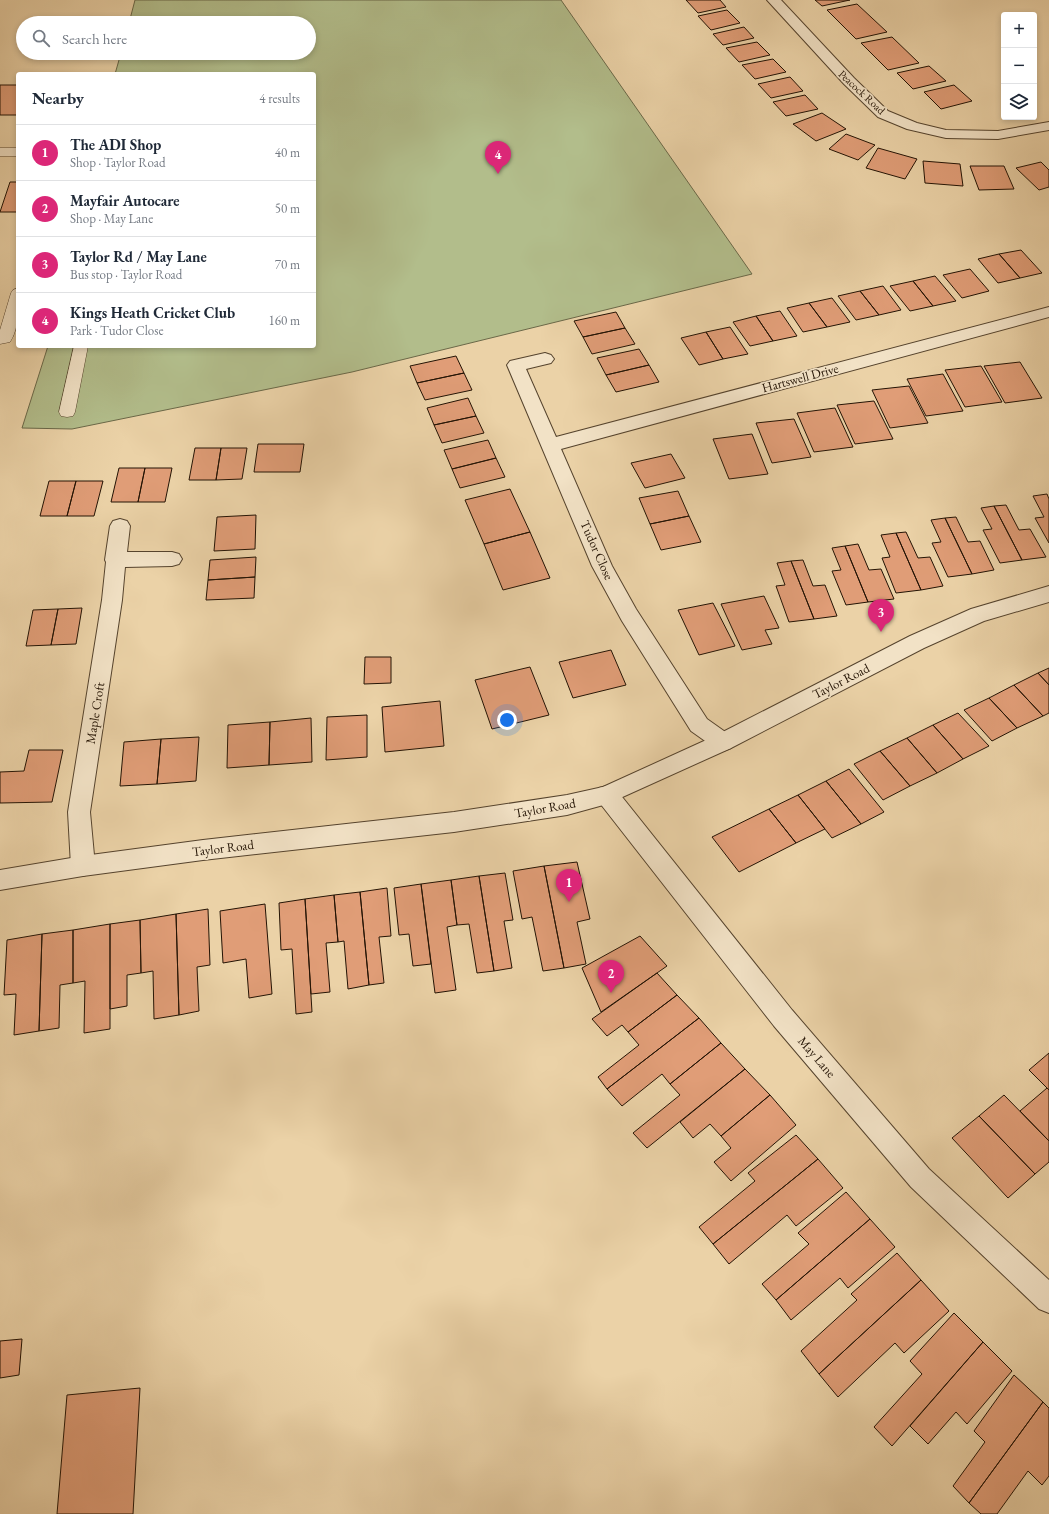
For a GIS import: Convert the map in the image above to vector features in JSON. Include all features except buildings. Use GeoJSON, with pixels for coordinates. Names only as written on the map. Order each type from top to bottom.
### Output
{"type":"FeatureCollection","features":[{"type":"Feature","properties":{"kind":"street","name":"Peacock Road"},"geometry":{"type":"LineString","coordinates":[[774,0],[849,82],[883,114],[912,126],[946,134],[998,135],[1049,126]]}},
{"type":"Feature","properties":{"kind":"street","name":"Hartswell Drive"},"geometry":{"type":"LineString","coordinates":[[551,445],[1049,312]]}},
{"type":"Feature","properties":{"kind":"street","name":"Tudor Close"},"geometry":{"type":"LineString","coordinates":[[545,359],[516,365],[602,566],[629,615],[699,725],[723,742]]}},
{"type":"Feature","properties":{"kind":"street","name":"Maple Croft"},"geometry":{"type":"LineString","coordinates":[[83,866],[79,812],[112,600],[115,560],[120,526]]}},
{"type":"Feature","properties":{"kind":"street"},"geometry":{"type":"LineString","coordinates":[[115,560],[172,559]]}},
{"type":"Feature","properties":{"kind":"street","name":"Taylor Road"},"geometry":{"type":"LineString","coordinates":[[0,880],[83,866],[203,850],[454,822],[567,805],[607,795],[723,742],[917,642],[978,616],[1049,594]]}},
{"type":"Feature","properties":{"kind":"street","name":"May Lane"},"geometry":{"type":"LineString","coordinates":[[607,795],[783,1018],[920,1178],[1049,1298]]}},
{"type":"Feature","properties":{"kind":"lane"},"geometry":{"type":"LineString","coordinates":[[0,152],[16,152]]}},
{"type":"Feature","properties":{"kind":"lane"},"geometry":{"type":"LineString","coordinates":[[0,339],[5,339],[16,300]]}},
{"type":"Feature","properties":{"kind":"lane"},"geometry":{"type":"LineString","coordinates":[[67,412],[80,348]]}},
{"type":"Feature","properties":{"kind":"green space"},"geometry":{"type":"Polygon","coordinates":[[[135,0],[561,0],[752,274],[352,372],[72,429],[22,428],[47,348],[316,348],[316,72],[116,72],[119,60],[316,60],[316,16],[131,16],[135,0]]]}},
{"type":"Feature","properties":{"kind":"place","name":"Kings Heath Cricket Club"},"geometry":{"type":"Point","coordinates":[498,174]}},
{"type":"Feature","properties":{"kind":"place","name":"Taylor Rd / May Lane"},"geometry":{"type":"Point","coordinates":[881,632]}},
{"type":"Feature","properties":{"kind":"place","name":"The ADI Shop"},"geometry":{"type":"Point","coordinates":[569,902]}},
{"type":"Feature","properties":{"kind":"place","name":"Mayfair Autocare"},"geometry":{"type":"Point","coordinates":[611,993]}}]}
